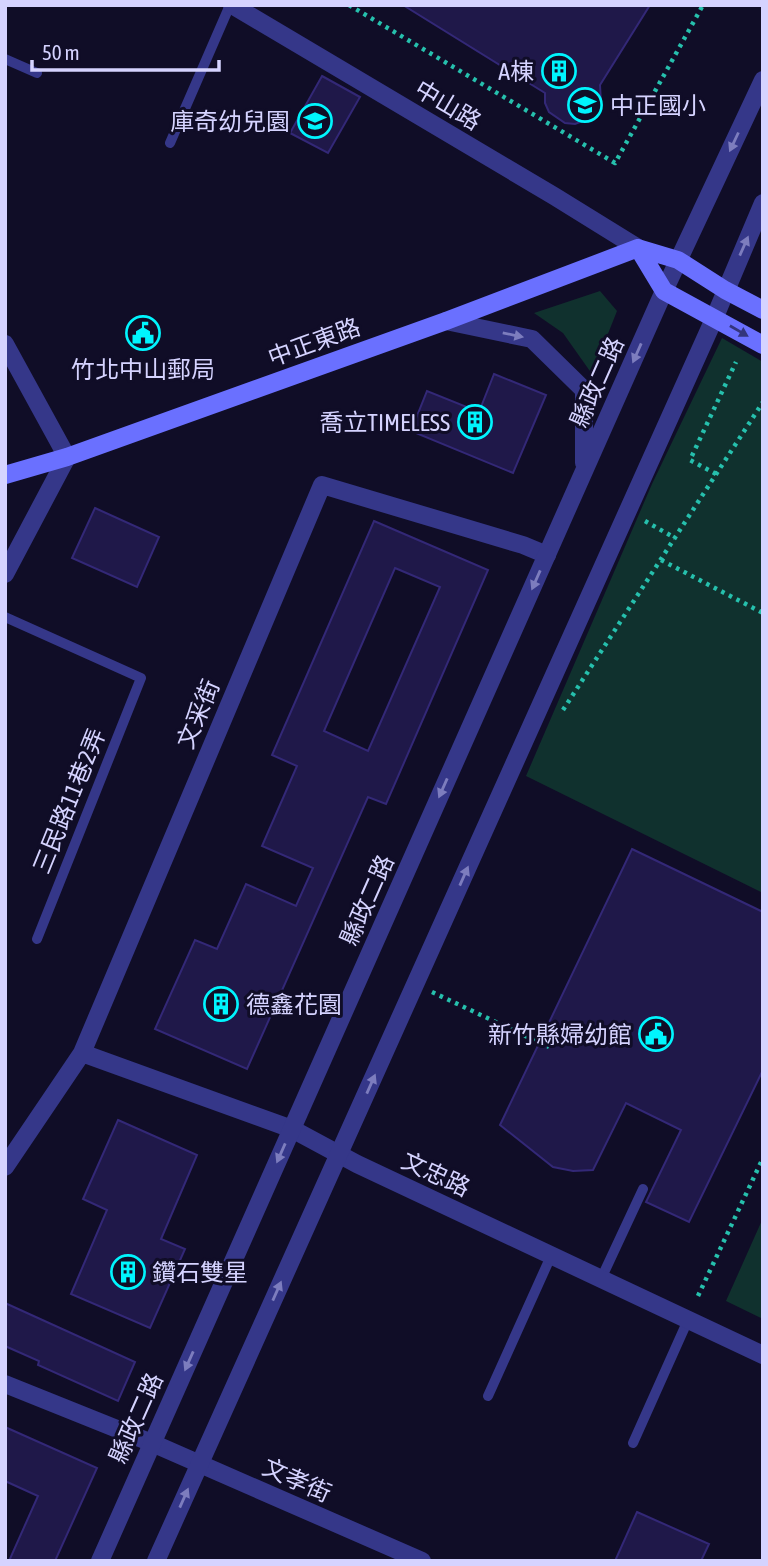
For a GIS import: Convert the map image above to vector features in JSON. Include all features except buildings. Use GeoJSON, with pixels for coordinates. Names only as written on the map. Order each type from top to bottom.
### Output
{"type":"FeatureCollection","features":[{"type":"Feature","properties":{"kind":"main road","name":"中山路"},"geometry":{"type":"LineString","coordinates":[[638,248],[678,260],[763,310]]}},
{"type":"Feature","properties":{"kind":"main road","name":"中山路"},"geometry":{"type":"LineString","coordinates":[[638,248],[664,290],[763,345]]}},
{"type":"Feature","properties":{"kind":"main road","name":"中正東路"},"geometry":{"type":"LineString","coordinates":[[5,475],[67,457],[446,321],[638,248]]}},
{"type":"Feature","properties":{"kind":"street","name":"中山路"},"geometry":{"type":"LineString","coordinates":[[231,5],[554,195],[638,248]]}},
{"type":"Feature","properties":{"kind":"street","name":"縣政二路"},"geometry":{"type":"LineString","coordinates":[[100,1561],[664,290],[763,80]]}},
{"type":"Feature","properties":{"kind":"street"},"geometry":{"type":"LineString","coordinates":[[156,1561],[714,319],[763,203]]}},
{"type":"Feature","properties":{"kind":"street"},"geometry":{"type":"LineString","coordinates":[[446,321],[532,338],[584,390],[583,473]]}},
{"type":"Feature","properties":{"kind":"street"},"geometry":{"type":"LineString","coordinates":[[5,344],[67,457],[5,574]]}},
{"type":"Feature","properties":{"kind":"street","name":"文采街"},"geometry":{"type":"LineString","coordinates":[[5,1167],[82,1053],[322,485],[523,545],[547,555]]}},
{"type":"Feature","properties":{"kind":"street","name":"文忠路"},"geometry":{"type":"LineString","coordinates":[[82,1053],[292,1129],[339,1155],[763,1355]]}},
{"type":"Feature","properties":{"kind":"street","name":"文孝街"},"geometry":{"type":"LineString","coordinates":[[5,1384],[152,1443],[422,1561]]}},
{"type":"Feature","properties":{"kind":"lane"},"geometry":{"type":"LineString","coordinates":[[170,144],[231,5]]}},
{"type":"Feature","properties":{"kind":"lane"},"geometry":{"type":"LineString","coordinates":[[5,59],[37,73]]}},
{"type":"Feature","properties":{"kind":"lane","name":"三民路11巷2弄"},"geometry":{"type":"LineString","coordinates":[[5,617],[141,678],[37,939]]}},
{"type":"Feature","properties":{"kind":"lane"},"geometry":{"type":"LineString","coordinates":[[601,1279],[643,1189]]}},
{"type":"Feature","properties":{"kind":"lane"},"geometry":{"type":"LineString","coordinates":[[488,1396],[551,1256]]}},
{"type":"Feature","properties":{"kind":"lane"},"geometry":{"type":"LineString","coordinates":[[633,1443],[688,1320]]}},
{"type":"Feature","properties":{"kind":"path"},"geometry":{"type":"LineString","coordinates":[[349,5],[615,163],[703,5]]}},
{"type":"Feature","properties":{"kind":"path"},"geometry":{"type":"LineString","coordinates":[[716,474],[691,460],[736,362]]}},
{"type":"Feature","properties":{"kind":"path"},"geometry":{"type":"LineString","coordinates":[[558,718],[763,402]]}},
{"type":"Feature","properties":{"kind":"path"},"geometry":{"type":"LineString","coordinates":[[638,517],[675,538]]}},
{"type":"Feature","properties":{"kind":"path"},"geometry":{"type":"LineString","coordinates":[[661,560],[763,613]]}},
{"type":"Feature","properties":{"kind":"path"},"geometry":{"type":"LineString","coordinates":[[415,985],[549,1047]]}},
{"type":"Feature","properties":{"kind":"path"},"geometry":{"type":"LineString","coordinates":[[698,1296],[763,1158]]}},
{"type":"Feature","properties":{"kind":"green space"},"geometry":{"type":"Polygon","coordinates":[[[600,291],[617,311],[592,374],[563,333],[534,313],[600,291]]]}},
{"type":"Feature","properties":{"kind":"green space"},"geometry":{"type":"Polygon","coordinates":[[[722,338],[763,362],[763,893],[526,776],[652,484],[722,338]]]}},
{"type":"Feature","properties":{"kind":"green space"},"geometry":{"type":"Polygon","coordinates":[[[763,1218],[763,1319],[726,1301],[763,1218]]]}},
{"type":"Feature","properties":{"kind":"place","name":"A棟"},"geometry":{"type":"Point","coordinates":[559,71]}},
{"type":"Feature","properties":{"kind":"place","name":"中正國小"},"geometry":{"type":"Point","coordinates":[585,105]}},
{"type":"Feature","properties":{"kind":"place","name":"庫奇幼兒園"},"geometry":{"type":"Point","coordinates":[315,121]}},
{"type":"Feature","properties":{"kind":"place","name":"竹北中山郵局"},"geometry":{"type":"Point","coordinates":[143,333]}},
{"type":"Feature","properties":{"kind":"place","name":"喬立TIMELESS"},"geometry":{"type":"Point","coordinates":[475,422]}},
{"type":"Feature","properties":{"kind":"place","name":"德鑫花園"},"geometry":{"type":"Point","coordinates":[221,1004]}},
{"type":"Feature","properties":{"kind":"place","name":"新竹縣婦幼館"},"geometry":{"type":"Point","coordinates":[656,1034]}},
{"type":"Feature","properties":{"kind":"place","name":"鑽石雙星"},"geometry":{"type":"Point","coordinates":[128,1272]}}]}
